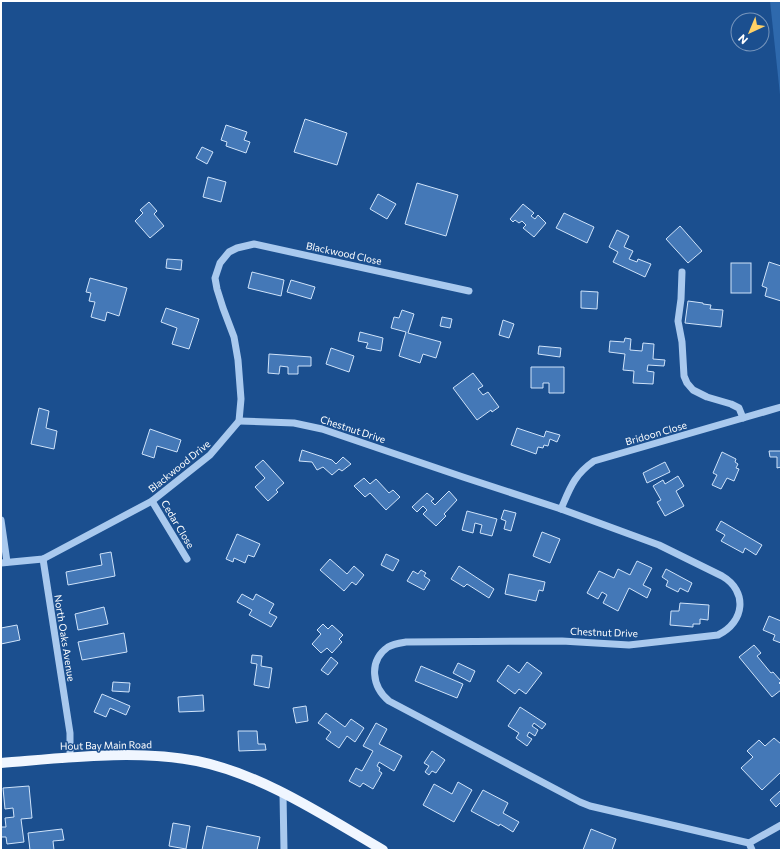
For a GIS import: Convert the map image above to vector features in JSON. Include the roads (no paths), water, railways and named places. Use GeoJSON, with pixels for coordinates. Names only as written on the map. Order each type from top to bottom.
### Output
{"type":"FeatureCollection","features":[{"type":"Feature","properties":{"kind":"main road","name":"Hout Bay Main Road"},"geometry":{"type":"LineString","coordinates":[[1,763],[70,757],[150,755],[198,761],[256,780],[383,850]]}},
{"type":"Feature","properties":{"kind":"street","name":"Blackwood Close"},"geometry":{"type":"LineString","coordinates":[[239,421],[240,399],[238,360],[233,332],[217,289],[215,278],[220,263],[229,252],[237,248],[254,244],[469,291]]}},
{"type":"Feature","properties":{"kind":"street"},"geometry":{"type":"LineString","coordinates":[[682,272],[681,299],[678,321],[682,342],[684,376],[687,383],[693,390],[707,397],[732,404],[738,408],[743,418]]}},
{"type":"Feature","properties":{"kind":"street","name":"Bridoon Close"},"geometry":{"type":"LineString","coordinates":[[561,510],[575,478],[594,461],[781,407]]}},
{"type":"Feature","properties":{"kind":"street","name":"Blackwood Drive"},"geometry":{"type":"LineString","coordinates":[[43,559],[152,501],[210,455],[239,421]]}},
{"type":"Feature","properties":{"kind":"street","name":"Chestnut Drive"},"geometry":{"type":"LineString","coordinates":[[239,421],[294,424],[322,429],[659,545],[726,578],[735,587],[740,600],[740,608],[734,623],[730,628],[718,635],[629,645],[562,641],[406,642],[389,647],[379,657],[374,676],[377,687],[383,696],[407,711],[526,772],[580,802],[590,806],[750,846]]}},
{"type":"Feature","properties":{"kind":"street","name":"Cedar Close"},"geometry":{"type":"LineString","coordinates":[[152,501],[187,559]]}},
{"type":"Feature","properties":{"kind":"street"},"geometry":{"type":"LineString","coordinates":[[1,520],[4,562],[43,559]]}},
{"type":"Feature","properties":{"kind":"street","name":"North Oaks Avenue"},"geometry":{"type":"LineString","coordinates":[[43,559],[70,732],[70,757]]}},
{"type":"Feature","properties":{"kind":"street"},"geometry":{"type":"LineString","coordinates":[[283,794],[284,850]]}},
{"type":"Feature","properties":{"kind":"street"},"geometry":{"type":"LineString","coordinates":[[750,846],[781,825]]}}]}
